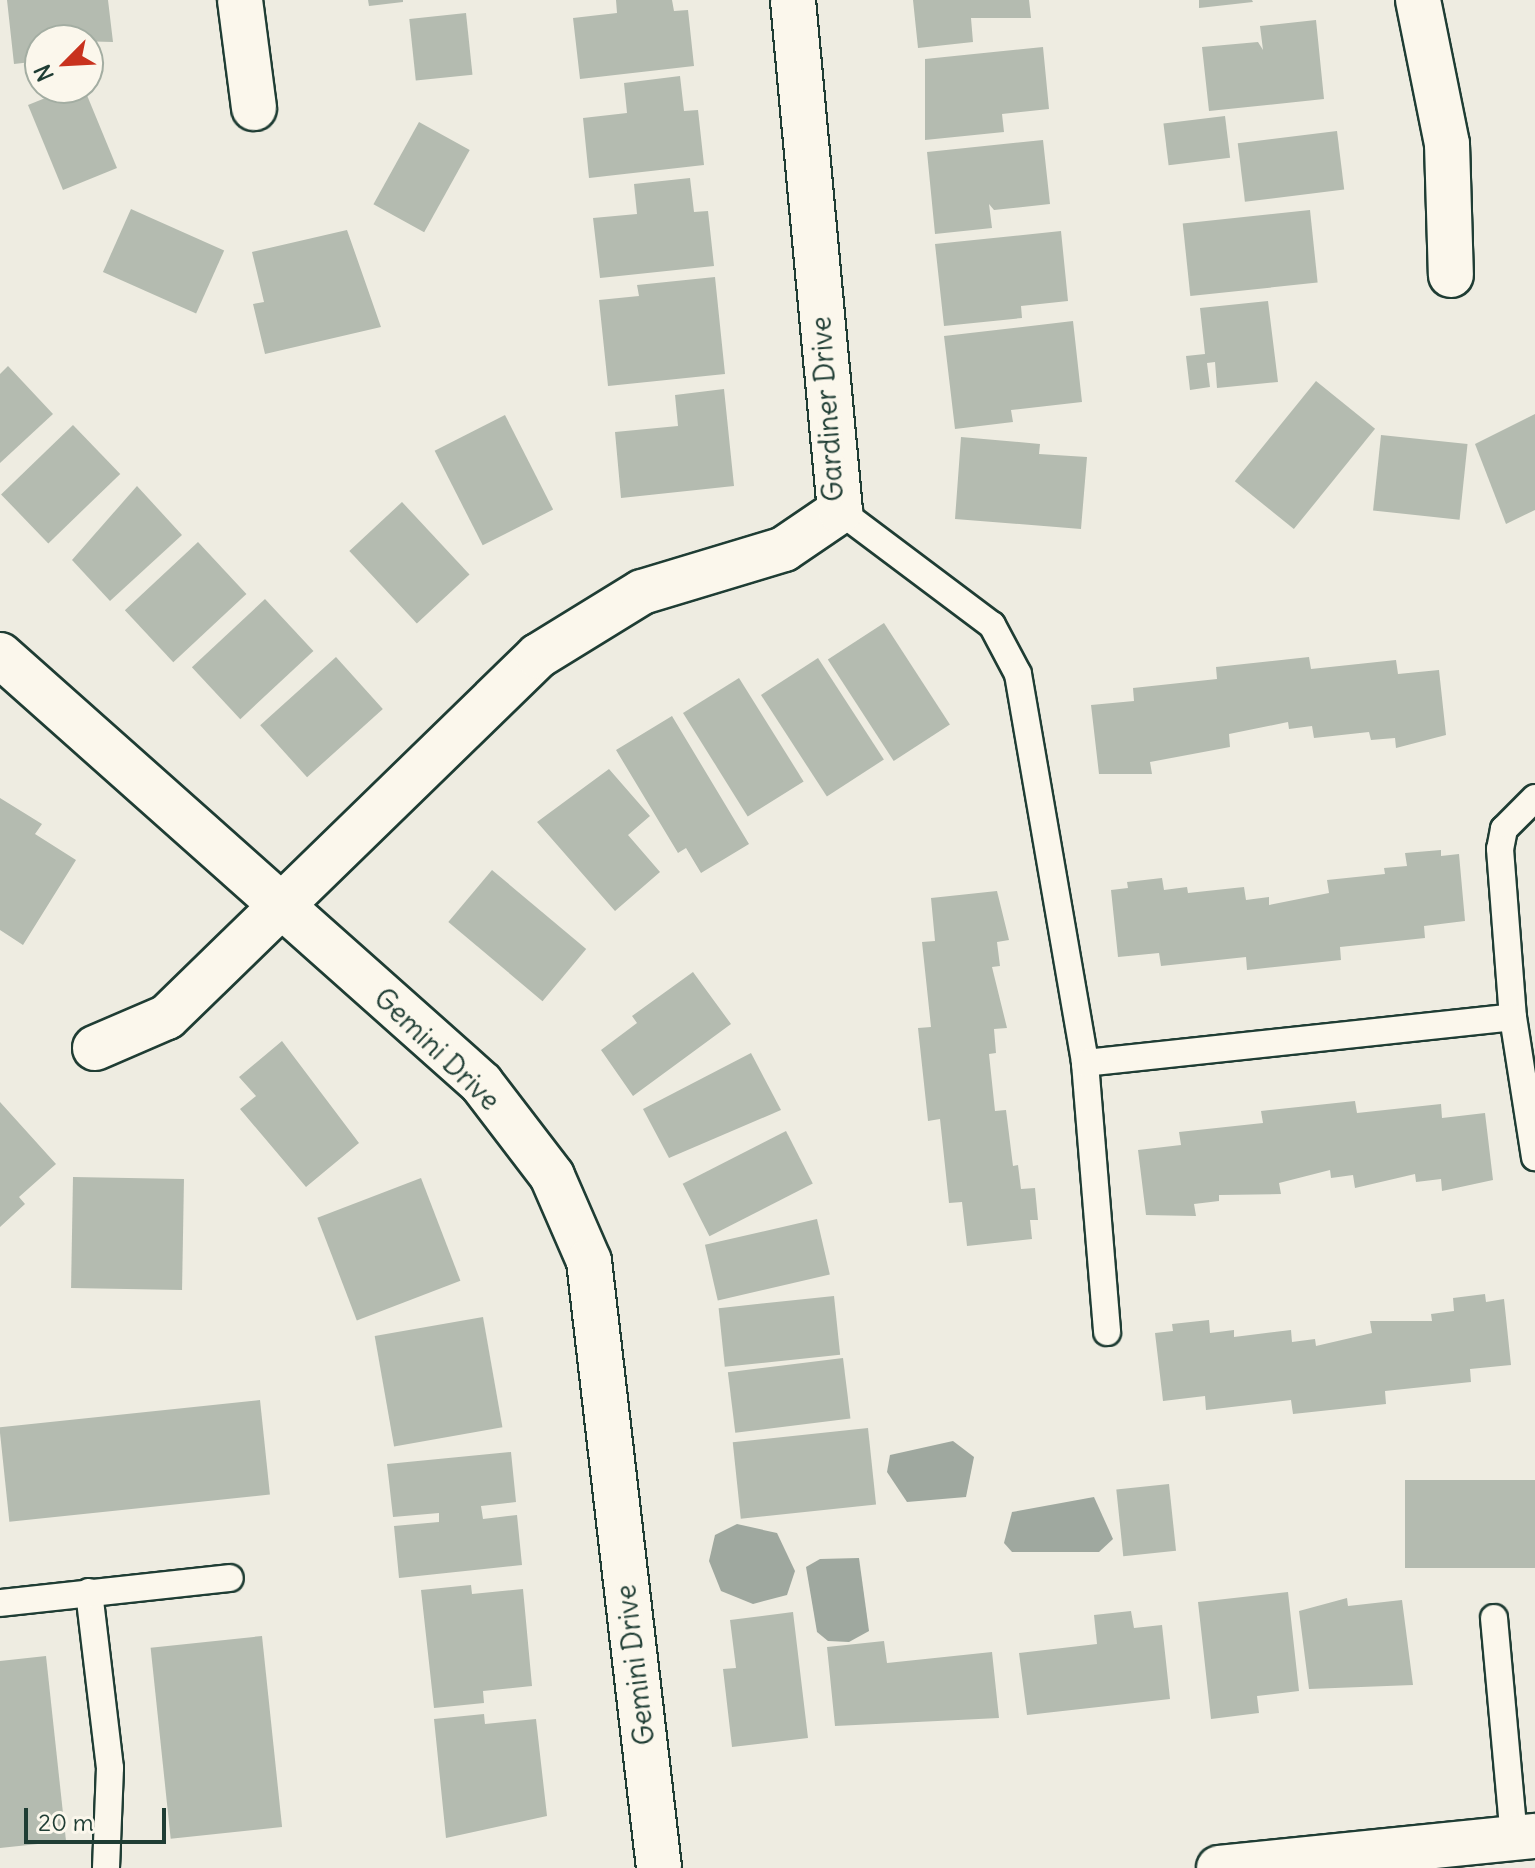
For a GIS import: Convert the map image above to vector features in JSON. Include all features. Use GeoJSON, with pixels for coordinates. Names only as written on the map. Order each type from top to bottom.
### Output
{"type":"FeatureCollection","features":[{"type":"Feature","properties":{"kind":"street"},"geometry":{"type":"LineString","coordinates":[[240,0],[254,108]]}},
{"type":"Feature","properties":{"kind":"street","name":"Gardiner Drive"},"geometry":{"type":"LineString","coordinates":[[95,1048],[167,1017],[538,656],[642,592],[784,549],[840,511],[793,0]]}},
{"type":"Feature","properties":{"kind":"street"},"geometry":{"type":"LineString","coordinates":[[1418,0],[1447,144],[1451,275]]}},
{"type":"Feature","properties":{"kind":"street","name":"Gemini Drive"},"geometry":{"type":"LineString","coordinates":[[0,655],[481,1083],[552,1176],[589,1261],[659,1868]]}},
{"type":"Feature","properties":{"kind":"street"},"geometry":{"type":"LineString","coordinates":[[1219,1868],[1524,1837]]}},
{"type":"Feature","properties":{"kind":"lane"},"geometry":{"type":"LineString","coordinates":[[840,511],[992,625],[1018,674],[1085,1063],[1107,1332]]}},
{"type":"Feature","properties":{"kind":"lane"},"geometry":{"type":"LineString","coordinates":[[1535,798],[1504,829],[1500,849],[1513,1017],[1535,1157]]}},
{"type":"Feature","properties":{"kind":"lane"},"geometry":{"type":"LineString","coordinates":[[1085,1063],[1513,1017]]}},
{"type":"Feature","properties":{"kind":"lane"},"geometry":{"type":"LineString","coordinates":[[0,1603],[230,1578]]}},
{"type":"Feature","properties":{"kind":"lane"},"geometry":{"type":"LineString","coordinates":[[89,1592],[110,1768],[106,1868]]}},
{"type":"Feature","properties":{"kind":"lane"},"geometry":{"type":"LineString","coordinates":[[1494,1618],[1524,1837]]}},
{"type":"Feature","properties":{"kind":"shaded area"},"geometry":{"type":"Polygon","coordinates":[[[953,1441],[974,1457],[966,1497],[907,1502],[887,1472],[890,1455],[953,1441]]]}},
{"type":"Feature","properties":{"kind":"shaded area"},"geometry":{"type":"Polygon","coordinates":[[[1094,1497],[1113,1539],[1099,1552],[1012,1552],[1004,1543],[1012,1512],[1094,1497]]]}},
{"type":"Feature","properties":{"kind":"shaded area"},"geometry":{"type":"Polygon","coordinates":[[[737,1524],[777,1533],[795,1571],[787,1595],[753,1604],[721,1591],[709,1561],[715,1535],[737,1524]]]}},
{"type":"Feature","properties":{"kind":"shaded area"},"geometry":{"type":"Polygon","coordinates":[[[859,1558],[869,1631],[849,1642],[828,1641],[817,1632],[806,1567],[820,1559],[859,1558]]]}},
{"type":"Feature","properties":{"kind":"building"},"geometry":{"type":"Polygon","coordinates":[[[7,0],[108,0],[113,42],[104,42],[104,24],[24,24],[24,63],[14,64],[7,0]]]}},
{"type":"Feature","properties":{"kind":"building"},"geometry":{"type":"Polygon","coordinates":[[[368,0],[403,0],[403,2],[369,6],[368,0]]]}},
{"type":"Feature","properties":{"kind":"building"},"geometry":{"type":"Polygon","coordinates":[[[616,0],[672,0],[674,11],[688,10],[694,66],[580,79],[573,18],[617,13],[616,0]]]}},
{"type":"Feature","properties":{"kind":"building"},"geometry":{"type":"Polygon","coordinates":[[[913,0],[1029,0],[1031,18],[971,18],[973,42],[918,48],[913,0]]]}},
{"type":"Feature","properties":{"kind":"building"},"geometry":{"type":"Polygon","coordinates":[[[1199,0],[1252,0],[1253,2],[1199,8],[1199,0]]]}},
{"type":"Feature","properties":{"kind":"building"},"geometry":{"type":"Polygon","coordinates":[[[466,13],[472,75],[416,81],[409,19],[466,13]]]}},
{"type":"Feature","properties":{"kind":"building"},"geometry":{"type":"Polygon","coordinates":[[[1316,20],[1324,99],[1209,111],[1202,47],[1258,42],[1263,50],[1260,26],[1316,20]]]}},
{"type":"Feature","properties":{"kind":"building"},"geometry":{"type":"Polygon","coordinates":[[[1043,47],[1049,109],[1002,114],[1004,132],[925,140],[925,59],[1043,47]]]}},
{"type":"Feature","properties":{"kind":"building"},"geometry":{"type":"Polygon","coordinates":[[[680,76],[684,111],[698,110],[704,165],[589,178],[583,118],[627,113],[624,83],[680,76]]]}},
{"type":"Feature","properties":{"kind":"building"},"geometry":{"type":"Polygon","coordinates":[[[91,104],[117,168],[63,190],[28,105],[91,104]]]}},
{"type":"Feature","properties":{"kind":"building"},"geometry":{"type":"Polygon","coordinates":[[[1225,116],[1230,158],[1169,165],[1163,124],[1225,116]]]}},
{"type":"Feature","properties":{"kind":"building"},"geometry":{"type":"Polygon","coordinates":[[[419,122],[470,150],[424,232],[373,204],[419,122]]]}},
{"type":"Feature","properties":{"kind":"building"},"geometry":{"type":"Polygon","coordinates":[[[1337,131],[1344,190],[1245,202],[1238,143],[1337,131]]]}},
{"type":"Feature","properties":{"kind":"building"},"geometry":{"type":"Polygon","coordinates":[[[1043,140],[1050,204],[994,210],[989,204],[992,228],[935,234],[927,152],[1043,140]]]}},
{"type":"Feature","properties":{"kind":"building"},"geometry":{"type":"Polygon","coordinates":[[[690,178],[694,212],[708,211],[714,266],[600,278],[593,218],[637,214],[634,184],[690,178]]]}},
{"type":"Feature","properties":{"kind":"building"},"geometry":{"type":"Polygon","coordinates":[[[131,209],[224,250],[196,314],[103,272],[131,209]]]}},
{"type":"Feature","properties":{"kind":"building"},"geometry":{"type":"Polygon","coordinates":[[[1310,210],[1318,283],[1190,296],[1183,223],[1310,210]]]}},
{"type":"Feature","properties":{"kind":"building"},"geometry":{"type":"Polygon","coordinates":[[[347,230],[381,327],[265,354],[253,304],[264,302],[252,252],[347,230]]]}},
{"type":"Feature","properties":{"kind":"building"},"geometry":{"type":"Polygon","coordinates":[[[1061,231],[1068,301],[1021,306],[1022,318],[944,326],[935,244],[1061,231]]]}},
{"type":"Feature","properties":{"kind":"building"},"geometry":{"type":"Polygon","coordinates":[[[715,277],[725,374],[608,386],[599,300],[639,296],[637,285],[715,277]]]}},
{"type":"Feature","properties":{"kind":"building"},"geometry":{"type":"Polygon","coordinates":[[[1268,301],[1278,382],[1217,388],[1215,362],[1207,363],[1210,387],[1190,390],[1186,356],[1205,354],[1200,308],[1268,301]]]}},
{"type":"Feature","properties":{"kind":"building"},"geometry":{"type":"Polygon","coordinates":[[[1073,321],[1082,402],[1011,410],[1013,422],[955,429],[944,336],[1073,321]]]}},
{"type":"Feature","properties":{"kind":"building"},"geometry":{"type":"Polygon","coordinates":[[[8,366],[53,414],[0,463],[0,374],[8,366]]]}},
{"type":"Feature","properties":{"kind":"building"},"geometry":{"type":"Polygon","coordinates":[[[1316,381],[1375,429],[1294,529],[1235,481],[1316,381]]]}},
{"type":"Feature","properties":{"kind":"building"},"geometry":{"type":"Polygon","coordinates":[[[724,389],[734,486],[621,498],[615,432],[678,426],[675,395],[724,389]]]}},
{"type":"Feature","properties":{"kind":"building"},"geometry":{"type":"Polygon","coordinates":[[[1535,414],[1535,510],[1506,524],[1475,444],[1535,414]]]}},
{"type":"Feature","properties":{"kind":"building"},"geometry":{"type":"Polygon","coordinates":[[[505,415],[553,509],[483,545],[435,451],[505,415]]]}},
{"type":"Feature","properties":{"kind":"building"},"geometry":{"type":"Polygon","coordinates":[[[73,425],[120,474],[48,543],[1,494],[73,425]]]}},
{"type":"Feature","properties":{"kind":"building"},"geometry":{"type":"Polygon","coordinates":[[[1381,435],[1468,444],[1460,520],[1373,511],[1381,435]]]}},
{"type":"Feature","properties":{"kind":"building"},"geometry":{"type":"Polygon","coordinates":[[[961,437],[1040,444],[1039,454],[1087,457],[1081,529],[955,519],[961,437]]]}},
{"type":"Feature","properties":{"kind":"building"},"geometry":{"type":"Polygon","coordinates":[[[137,486],[182,535],[110,601],[72,560],[137,486]]]}},
{"type":"Feature","properties":{"kind":"building"},"geometry":{"type":"Polygon","coordinates":[[[402,502],[470,574],[417,624],[349,551],[402,502]]]}},
{"type":"Feature","properties":{"kind":"building"},"geometry":{"type":"Polygon","coordinates":[[[198,542],[246,594],[173,662],[125,610],[198,542]]]}},
{"type":"Feature","properties":{"kind":"building"},"geometry":{"type":"Polygon","coordinates":[[[265,599],[313,651],[240,719],[192,667],[265,599]]]}},
{"type":"Feature","properties":{"kind":"building"},"geometry":{"type":"Polygon","coordinates":[[[884,623],[950,724],[894,761],[828,659],[884,623]]]}},
{"type":"Feature","properties":{"kind":"building"},"geometry":{"type":"Polygon","coordinates":[[[336,657],[383,709],[307,777],[260,725],[336,657]]]}},
{"type":"Feature","properties":{"kind":"building"},"geometry":{"type":"Polygon","coordinates":[[[1309,657],[1311,669],[1396,660],[1398,674],[1439,670],[1446,735],[1396,748],[1395,738],[1371,740],[1369,732],[1314,738],[1312,726],[1289,729],[1288,722],[1229,734],[1230,747],[1150,762],[1152,774],[1099,774],[1091,705],[1134,701],[1133,688],[1217,679],[1216,667],[1309,657]]]}},
{"type":"Feature","properties":{"kind":"building"},"geometry":{"type":"Polygon","coordinates":[[[818,658],[884,759],[827,797],[761,695],[818,658]]]}},
{"type":"Feature","properties":{"kind":"building"},"geometry":{"type":"Polygon","coordinates":[[[739,678],[804,781],[748,816],[683,713],[739,678]]]}},
{"type":"Feature","properties":{"kind":"building"},"geometry":{"type":"Polygon","coordinates":[[[672,716],[749,844],[701,873],[686,848],[678,853],[616,750],[672,716]]]}},
{"type":"Feature","properties":{"kind":"building"},"geometry":{"type":"Polygon","coordinates":[[[609,769],[650,816],[628,835],[660,872],[615,911],[537,822],[609,769]]]}},
{"type":"Feature","properties":{"kind":"building"},"geometry":{"type":"Polygon","coordinates":[[[0,798],[42,824],[35,834],[76,860],[23,945],[0,930],[0,798]]]}},
{"type":"Feature","properties":{"kind":"building"},"geometry":{"type":"Polygon","coordinates":[[[1441,850],[1441,856],[1459,854],[1465,921],[1424,926],[1425,938],[1340,947],[1341,960],[1247,970],[1246,957],[1161,966],[1159,953],[1118,957],[1111,890],[1128,888],[1127,882],[1162,878],[1164,890],[1187,887],[1188,893],[1244,887],[1246,900],[1269,897],[1269,905],[1329,893],[1327,880],[1385,874],[1384,868],[1407,866],[1405,853],[1441,850]]]}},
{"type":"Feature","properties":{"kind":"building"},"geometry":{"type":"Polygon","coordinates":[[[492,870],[586,949],[543,1001],[448,922],[492,870]]]}},
{"type":"Feature","properties":{"kind":"building"},"geometry":{"type":"Polygon","coordinates":[[[997,891],[1009,940],[997,942],[1000,966],[992,967],[1007,1028],[994,1029],[996,1053],[989,1054],[995,1111],[1006,1110],[1013,1166],[1018,1165],[1021,1189],[1035,1188],[1038,1220],[1030,1220],[1032,1239],[967,1246],[962,1202],[949,1203],[940,1119],[928,1121],[918,1028],[931,1027],[922,942],[935,941],[931,898],[997,891]]]}},
{"type":"Feature","properties":{"kind":"building"},"geometry":{"type":"Polygon","coordinates":[[[693,972],[731,1024],[633,1096],[601,1050],[637,1023],[632,1016],[693,972]]]}},
{"type":"Feature","properties":{"kind":"building"},"geometry":{"type":"Polygon","coordinates":[[[282,1041],[359,1143],[306,1187],[240,1109],[256,1096],[239,1077],[282,1041]]]}},
{"type":"Feature","properties":{"kind":"building"},"geometry":{"type":"Polygon","coordinates":[[[751,1053],[781,1110],[669,1158],[643,1109],[751,1053]]]}},
{"type":"Feature","properties":{"kind":"building"},"geometry":{"type":"Polygon","coordinates":[[[1355,1101],[1357,1113],[1441,1104],[1442,1118],[1485,1113],[1493,1180],[1442,1191],[1441,1179],[1416,1182],[1415,1174],[1355,1188],[1353,1175],[1331,1178],[1330,1170],[1279,1183],[1281,1194],[1219,1195],[1219,1201],[1194,1204],[1196,1216],[1146,1215],[1138,1150],[1181,1145],[1179,1132],[1263,1123],[1261,1111],[1355,1101]]]}},
{"type":"Feature","properties":{"kind":"building"},"geometry":{"type":"Polygon","coordinates":[[[0,1102],[56,1164],[19,1197],[25,1204],[0,1227],[0,1102]]]}},
{"type":"Feature","properties":{"kind":"building"},"geometry":{"type":"Polygon","coordinates":[[[786,1131],[813,1184],[709,1236],[683,1184],[786,1131]]]}},
{"type":"Feature","properties":{"kind":"building"},"geometry":{"type":"Polygon","coordinates":[[[73,1177],[184,1179],[182,1290],[71,1288],[73,1177]]]}},
{"type":"Feature","properties":{"kind":"building"},"geometry":{"type":"Polygon","coordinates":[[[421,1178],[460,1281],[357,1320],[317,1218],[421,1178]]]}},
{"type":"Feature","properties":{"kind":"building"},"geometry":{"type":"Polygon","coordinates":[[[817,1219],[830,1275],[718,1300],[705,1245],[817,1219]]]}},
{"type":"Feature","properties":{"kind":"building"},"geometry":{"type":"Polygon","coordinates":[[[1485,1294],[1486,1302],[1504,1299],[1511,1365],[1470,1369],[1471,1382],[1385,1391],[1386,1404],[1293,1414],[1291,1400],[1206,1410],[1205,1396],[1163,1401],[1155,1333],[1173,1331],[1172,1324],[1209,1320],[1210,1333],[1234,1330],[1234,1337],[1291,1330],[1292,1342],[1315,1339],[1316,1346],[1372,1333],[1370,1321],[1432,1321],[1431,1314],[1454,1311],[1453,1298],[1485,1294]]]}},
{"type":"Feature","properties":{"kind":"building"},"geometry":{"type":"Polygon","coordinates":[[[834,1296],[840,1355],[725,1367],[719,1308],[834,1296]]]}},
{"type":"Feature","properties":{"kind":"building"},"geometry":{"type":"Polygon","coordinates":[[[483,1317],[502,1427],[394,1446],[375,1336],[483,1317]]]}},
{"type":"Feature","properties":{"kind":"building"},"geometry":{"type":"Polygon","coordinates":[[[843,1358],[850,1419],[735,1433],[728,1372],[843,1358]]]}},
{"type":"Feature","properties":{"kind":"building"},"geometry":{"type":"Polygon","coordinates":[[[260,1400],[270,1494],[9,1522],[0,1427],[260,1400]]]}},
{"type":"Feature","properties":{"kind":"building"},"geometry":{"type":"Polygon","coordinates":[[[868,1428],[876,1505],[741,1519],[733,1442],[868,1428]]]}},
{"type":"Feature","properties":{"kind":"building"},"geometry":{"type":"Polygon","coordinates":[[[511,1452],[516,1502],[481,1506],[483,1519],[517,1515],[522,1565],[399,1578],[394,1526],[439,1522],[439,1513],[393,1517],[387,1464],[511,1452]]]}},
{"type":"Feature","properties":{"kind":"building"},"geometry":{"type":"Polygon","coordinates":[[[1405,1480],[1535,1480],[1535,1568],[1405,1568],[1405,1480]]]}},
{"type":"Feature","properties":{"kind":"building"},"geometry":{"type":"Polygon","coordinates":[[[1169,1484],[1176,1551],[1123,1556],[1116,1490],[1169,1484]]]}},
{"type":"Feature","properties":{"kind":"building"},"geometry":{"type":"Polygon","coordinates":[[[471,1585],[472,1594],[523,1589],[532,1686],[483,1691],[484,1703],[434,1708],[421,1590],[471,1585]]]}},
{"type":"Feature","properties":{"kind":"building"},"geometry":{"type":"Polygon","coordinates":[[[1288,1592],[1299,1691],[1257,1696],[1259,1713],[1211,1719],[1198,1602],[1288,1592]]]}},
{"type":"Feature","properties":{"kind":"building"},"geometry":{"type":"Polygon","coordinates":[[[1347,1598],[1348,1606],[1402,1600],[1413,1685],[1309,1689],[1299,1611],[1347,1598]]]}},
{"type":"Feature","properties":{"kind":"building"},"geometry":{"type":"Polygon","coordinates":[[[1131,1611],[1134,1628],[1162,1625],[1170,1699],[1027,1715],[1019,1653],[1097,1644],[1094,1615],[1131,1611]]]}},
{"type":"Feature","properties":{"kind":"building"},"geometry":{"type":"Polygon","coordinates":[[[793,1612],[808,1738],[732,1747],[723,1669],[736,1668],[730,1620],[793,1612]]]}},
{"type":"Feature","properties":{"kind":"building"},"geometry":{"type":"Polygon","coordinates":[[[262,1636],[282,1827],[171,1839],[151,1648],[262,1636]]]}},
{"type":"Feature","properties":{"kind":"building"},"geometry":{"type":"Polygon","coordinates":[[[884,1641],[887,1663],[992,1652],[999,1718],[835,1726],[827,1647],[884,1641]]]}},
{"type":"Feature","properties":{"kind":"building"},"geometry":{"type":"Polygon","coordinates":[[[46,1656],[66,1841],[0,1848],[0,1661],[46,1656]]]}},
{"type":"Feature","properties":{"kind":"building"},"geometry":{"type":"Polygon","coordinates":[[[484,1714],[485,1724],[536,1719],[547,1816],[446,1838],[434,1719],[484,1714]]]}}]}
